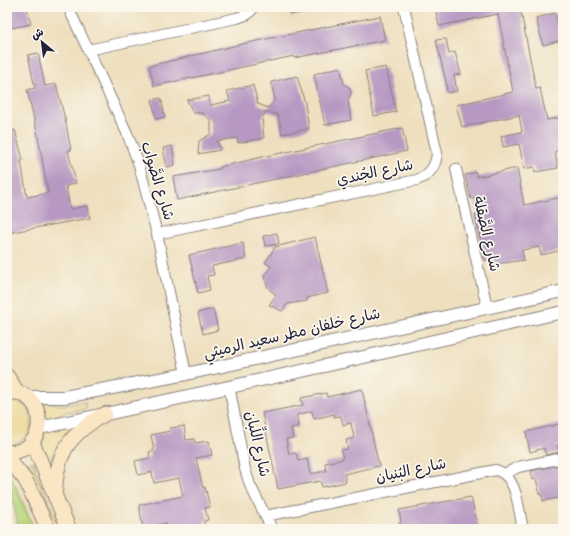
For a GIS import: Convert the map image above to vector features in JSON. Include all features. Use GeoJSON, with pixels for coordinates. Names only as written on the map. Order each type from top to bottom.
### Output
{"type":"FeatureCollection","features":[{"type":"Feature","properties":{"kind":"main road"},"geometry":{"type":"LineString","coordinates":[[7,376],[17,394],[38,410],[39,428],[32,441],[19,451],[7,452]]}},
{"type":"Feature","properties":{"kind":"main road"},"geometry":{"type":"LineString","coordinates":[[55,497],[55,477],[60,457],[71,439],[86,424],[105,414]]}},
{"type":"Feature","properties":{"kind":"main road"},"geometry":{"type":"LineString","coordinates":[[32,441],[69,529]]}},
{"type":"Feature","properties":{"kind":"main road"},"geometry":{"type":"LineString","coordinates":[[7,456],[26,481],[48,529]]}},
{"type":"Feature","properties":{"kind":"street","name":"شارع الصَّواب"},"geometry":{"type":"LineString","coordinates":[[68,7],[134,151],[144,179],[186,374]]}},
{"type":"Feature","properties":{"kind":"street"},"geometry":{"type":"LineString","coordinates":[[88,50],[237,18],[248,14],[254,7]]}},
{"type":"Feature","properties":{"kind":"street","name":"شارع الجُندي"},"geometry":{"type":"LineString","coordinates":[[157,234],[417,180],[428,174],[435,165],[437,153],[404,7]]}},
{"type":"Feature","properties":{"kind":"street","name":"شارع الصَّقلة"},"geometry":{"type":"LineString","coordinates":[[456,169],[487,307]]}},
{"type":"Feature","properties":{"kind":"street","name":"شارع خلفان مطر سعيد الرميثي"},"geometry":{"type":"LineString","coordinates":[[17,394],[64,397],[186,374],[563,291]]}},
{"type":"Feature","properties":{"kind":"street"},"geometry":{"type":"LineString","coordinates":[[39,428],[563,312]]}},
{"type":"Feature","properties":{"kind":"street","name":"شارع اللِّبان"},"geometry":{"type":"LineString","coordinates":[[229,386],[245,469],[272,529]]}},
{"type":"Feature","properties":{"kind":"street"},"geometry":{"type":"LineString","coordinates":[[523,529],[513,486],[505,474],[518,467],[563,458]]}},
{"type":"Feature","properties":{"kind":"street","name":"شارع البُنيان"},"geometry":{"type":"LineString","coordinates":[[265,516],[491,470],[505,474]]}},
{"type":"Feature","properties":{"kind":"green space"},"geometry":{"type":"Polygon","coordinates":[[[7,472],[16,487],[34,529],[19,529],[11,489],[7,482],[7,472]]]}},
{"type":"Feature","properties":{"kind":"sand"},"geometry":{"type":"Polygon","coordinates":[[[7,398],[18,401],[26,407],[32,422],[26,437],[18,443],[7,446],[7,398]]]}},
{"type":"Feature","properties":{"kind":"sand"},"geometry":{"type":"Polygon","coordinates":[[[44,402],[64,405],[85,402],[86,409],[65,412],[47,420],[44,402]]]}},
{"type":"Feature","properties":{"kind":"sand"},"geometry":{"type":"Polygon","coordinates":[[[79,422],[62,438],[58,444],[47,471],[43,460],[42,450],[42,441],[46,430],[79,422]]]}},
{"type":"Feature","properties":{"kind":"sand"},"geometry":{"type":"Polygon","coordinates":[[[34,461],[35,471],[60,529],[51,529],[22,466],[34,461]]]}},
{"type":"Feature","properties":{"kind":"building"},"geometry":{"type":"Polygon","coordinates":[[[27,7],[31,24],[7,29],[7,10],[27,7]]]}},
{"type":"Feature","properties":{"kind":"building"},"geometry":{"type":"Polygon","coordinates":[[[289,7],[312,7],[313,11],[290,15],[289,7]]]}},
{"type":"Feature","properties":{"kind":"building"},"geometry":{"type":"Polygon","coordinates":[[[435,7],[520,7],[536,89],[540,88],[547,120],[563,117],[563,149],[555,151],[558,168],[535,172],[534,167],[524,169],[519,144],[503,147],[501,136],[522,132],[519,115],[462,127],[456,105],[513,92],[498,14],[439,26],[435,7]]]}},
{"type":"Feature","properties":{"kind":"building"},"geometry":{"type":"Polygon","coordinates":[[[555,13],[562,40],[543,45],[536,18],[555,13]]]}},
{"type":"Feature","properties":{"kind":"building"},"geometry":{"type":"Polygon","coordinates":[[[380,16],[385,40],[294,58],[294,56],[154,86],[149,66],[242,44],[380,16]]]}},
{"type":"Feature","properties":{"kind":"building"},"geometry":{"type":"Polygon","coordinates":[[[446,39],[449,54],[455,52],[461,74],[454,75],[457,91],[447,93],[446,82],[436,40],[446,39]]]}},
{"type":"Feature","properties":{"kind":"building"},"geometry":{"type":"Polygon","coordinates":[[[38,53],[45,86],[56,84],[65,119],[71,150],[68,151],[76,183],[66,186],[70,209],[88,206],[90,218],[7,233],[7,131],[15,130],[23,160],[21,161],[27,197],[48,193],[38,136],[27,90],[35,88],[28,55],[38,53]]]}},
{"type":"Feature","properties":{"kind":"building"},"geometry":{"type":"Polygon","coordinates":[[[340,67],[344,84],[350,88],[351,94],[348,100],[351,120],[325,125],[314,74],[340,67]]]}},
{"type":"Feature","properties":{"kind":"building"},"geometry":{"type":"Polygon","coordinates":[[[386,67],[396,112],[374,116],[365,71],[386,67]]]}},
{"type":"Feature","properties":{"kind":"building"},"geometry":{"type":"Polygon","coordinates":[[[297,76],[305,103],[309,129],[282,134],[278,115],[266,111],[262,119],[264,138],[238,143],[237,138],[217,141],[220,150],[198,154],[199,141],[211,134],[211,120],[202,113],[193,113],[187,100],[209,96],[210,105],[230,101],[227,91],[253,85],[258,104],[268,108],[275,100],[271,82],[297,76]]]}},
{"type":"Feature","properties":{"kind":"building"},"geometry":{"type":"Polygon","coordinates":[[[161,98],[165,117],[156,119],[152,100],[161,98]]]}},
{"type":"Feature","properties":{"kind":"building"},"geometry":{"type":"Polygon","coordinates":[[[402,128],[407,151],[177,200],[173,177],[220,169],[220,167],[262,157],[402,128]]]}},
{"type":"Feature","properties":{"kind":"building"},"geometry":{"type":"Polygon","coordinates":[[[172,146],[175,165],[167,167],[163,148],[172,146]]]}},
{"type":"Feature","properties":{"kind":"building"},"geometry":{"type":"Polygon","coordinates":[[[517,168],[524,205],[563,197],[563,250],[541,255],[539,247],[522,250],[524,260],[496,264],[495,258],[485,261],[475,215],[478,215],[475,198],[471,199],[465,175],[476,172],[477,177],[517,168]]]}},
{"type":"Feature","properties":{"kind":"building"},"geometry":{"type":"Polygon","coordinates":[[[277,233],[279,244],[265,246],[263,236],[277,233]]]}},
{"type":"Feature","properties":{"kind":"building"},"geometry":{"type":"Polygon","coordinates":[[[315,237],[328,293],[307,298],[307,301],[287,304],[282,311],[269,305],[276,295],[268,288],[264,276],[271,266],[265,263],[275,247],[315,237]]]}},
{"type":"Feature","properties":{"kind":"building"},"geometry":{"type":"Polygon","coordinates":[[[243,243],[246,259],[212,266],[214,275],[207,276],[210,290],[198,293],[189,255],[243,243]]]}},
{"type":"Feature","properties":{"kind":"building"},"geometry":{"type":"Polygon","coordinates":[[[213,309],[218,330],[203,334],[198,313],[213,309]]]}},
{"type":"Feature","properties":{"kind":"building"},"geometry":{"type":"Polygon","coordinates":[[[362,389],[379,466],[344,474],[346,482],[322,487],[320,481],[278,489],[262,413],[303,405],[301,398],[326,393],[327,397],[362,389]],[[312,411],[297,415],[299,427],[291,428],[293,438],[286,439],[289,454],[296,453],[298,461],[307,459],[310,474],[326,471],[325,463],[343,459],[341,450],[348,449],[346,440],[354,438],[351,423],[343,425],[341,416],[334,417],[334,414],[314,419],[312,411]]]}},
{"type":"Feature","properties":{"kind":"building"},"geometry":{"type":"Polygon","coordinates":[[[563,423],[563,444],[557,445],[559,452],[546,455],[544,448],[530,452],[526,432],[563,423]]]}},
{"type":"Feature","properties":{"kind":"building"},"geometry":{"type":"Polygon","coordinates":[[[184,426],[186,440],[194,439],[195,443],[209,441],[212,455],[196,458],[203,488],[205,487],[210,507],[205,508],[208,520],[204,521],[205,529],[167,529],[166,523],[143,528],[139,505],[183,496],[179,478],[154,483],[152,472],[138,475],[135,461],[150,458],[149,452],[154,450],[151,435],[170,431],[170,428],[184,426]]]}},
{"type":"Feature","properties":{"kind":"building"},"geometry":{"type":"Polygon","coordinates":[[[559,465],[563,483],[563,497],[543,501],[536,479],[533,480],[531,471],[559,465]]]}},
{"type":"Feature","properties":{"kind":"building"},"geometry":{"type":"Polygon","coordinates":[[[471,497],[478,527],[470,529],[395,529],[401,522],[399,510],[471,497]]]}}]}
